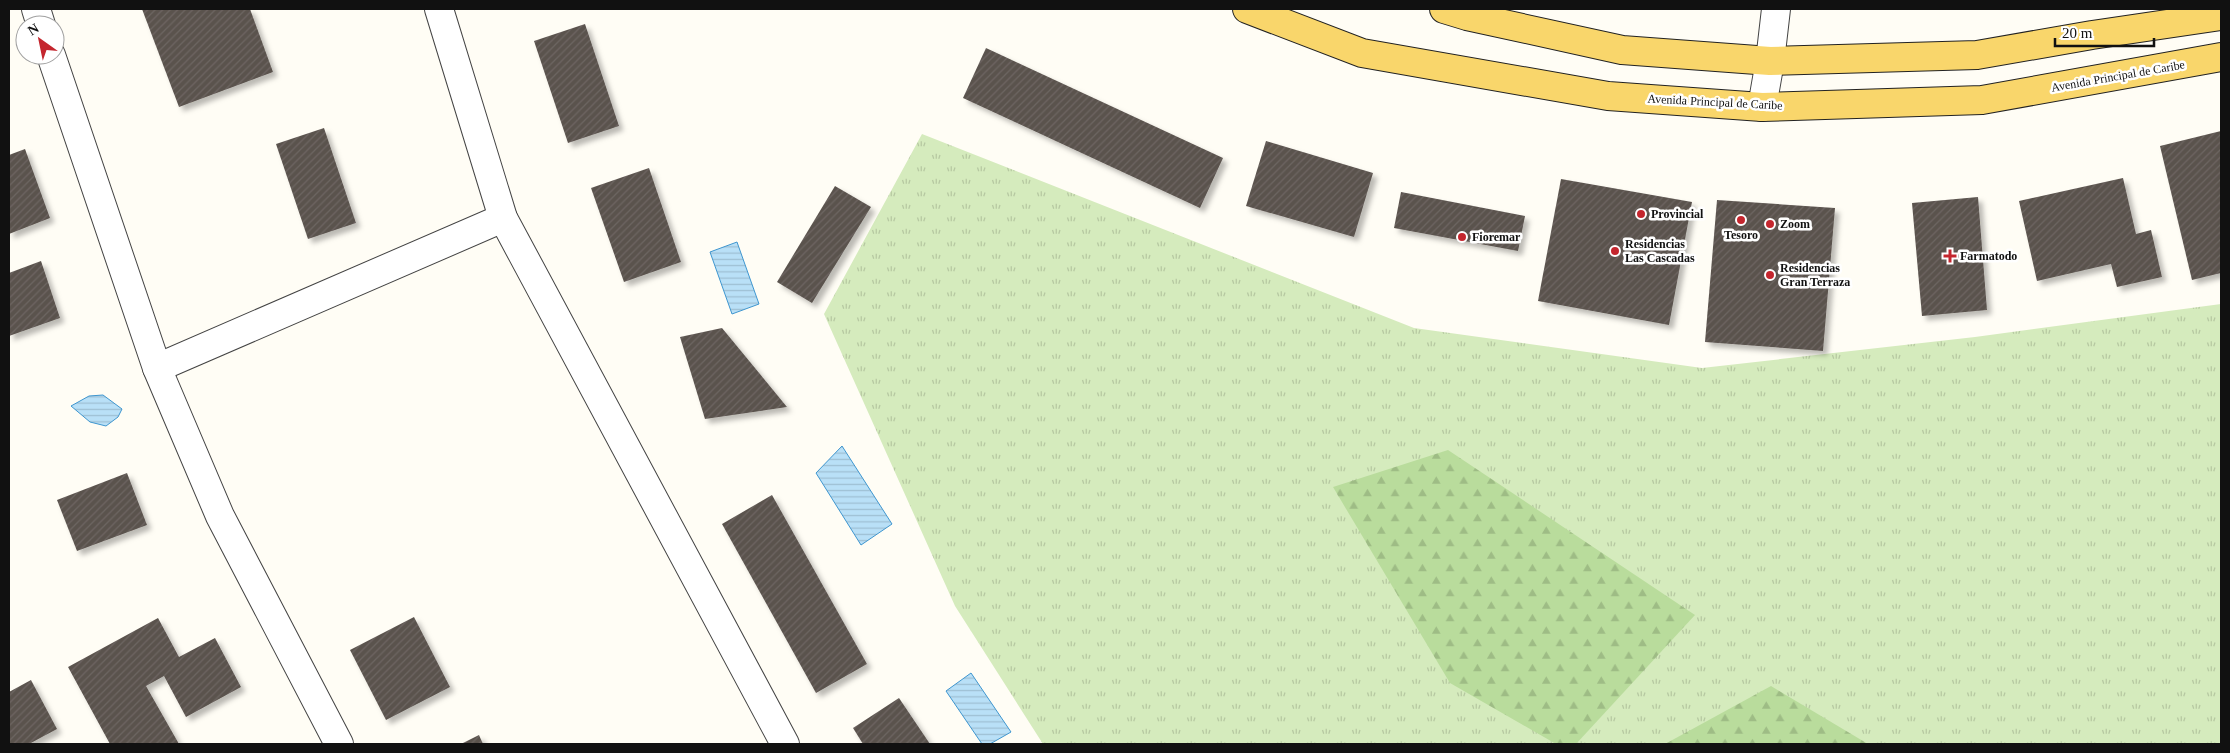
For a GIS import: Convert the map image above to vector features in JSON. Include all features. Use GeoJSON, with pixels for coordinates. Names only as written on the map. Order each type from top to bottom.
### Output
{"type":"FeatureCollection","features":[{"type":"Feature","properties":{"kind":"main road","name":"Avenida Principal de Caribe"},"geometry":{"type":"LineString","coordinates":[[1247,9],[1362,53],[1608,96],[1762,107],[1982,100],[2221,57]]}},
{"type":"Feature","properties":{"kind":"main road"},"geometry":{"type":"LineString","coordinates":[[1444,9],[1467,16],[1622,50],[1770,61],[1976,55],[2092,35],[2221,16]]}},
{"type":"Feature","properties":{"kind":"street"},"geometry":{"type":"LineString","coordinates":[[440,9],[503,218],[785,744]]}},
{"type":"Feature","properties":{"kind":"street"},"geometry":{"type":"LineString","coordinates":[[1762,107],[1776,9]]}},
{"type":"Feature","properties":{"kind":"street"},"geometry":{"type":"LineString","coordinates":[[54,65],[157,368],[220,516],[339,744]]}},
{"type":"Feature","properties":{"kind":"street"},"geometry":{"type":"LineString","coordinates":[[157,368],[503,218]]}},
{"type":"Feature","properties":{"kind":"green space"},"geometry":{"type":"Polygon","coordinates":[[[922,134],[1414,328],[1702,368],[1975,337],[2221,304],[2221,744],[1043,744],[955,606],[824,314],[922,134]]]}},
{"type":"Feature","properties":{"kind":"green space"},"geometry":{"type":"Polygon","coordinates":[[[1448,450],[1695,615],[1576,744],[1556,744],[1450,683],[1333,487],[1448,450]]]}},
{"type":"Feature","properties":{"kind":"green space"},"geometry":{"type":"Polygon","coordinates":[[[1771,686],[1868,744],[1665,744],[1771,686]]]}},
{"type":"Feature","properties":{"kind":"water"},"geometry":{"type":"Polygon","coordinates":[[[737,242],[759,304],[732,314],[710,252],[737,242]]]}},
{"type":"Feature","properties":{"kind":"water"},"geometry":{"type":"Polygon","coordinates":[[[103,395],[122,409],[118,417],[106,426],[90,422],[71,406],[89,396],[103,395]]]}},
{"type":"Feature","properties":{"kind":"water"},"geometry":{"type":"Polygon","coordinates":[[[842,446],[892,524],[861,545],[816,473],[842,446]]]}},
{"type":"Feature","properties":{"kind":"water"},"geometry":{"type":"Polygon","coordinates":[[[971,673],[1011,732],[990,744],[982,744],[946,691],[971,673]]]}},
{"type":"Feature","properties":{"kind":"building"},"geometry":{"type":"Polygon","coordinates":[[[142,9],[250,9],[273,72],[179,107],[142,9]]]}},
{"type":"Feature","properties":{"kind":"building"},"geometry":{"type":"Polygon","coordinates":[[[585,24],[619,126],[568,143],[534,41],[585,24]]]}},
{"type":"Feature","properties":{"kind":"building"},"geometry":{"type":"Polygon","coordinates":[[[986,48],[1223,158],[1200,208],[963,98],[986,48]]]}},
{"type":"Feature","properties":{"kind":"building"},"geometry":{"type":"Polygon","coordinates":[[[324,128],[356,223],[308,239],[276,144],[324,128]]]}},
{"type":"Feature","properties":{"kind":"building"},"geometry":{"type":"Polygon","coordinates":[[[2221,131],[2221,273],[2192,280],[2160,146],[2221,131]]]}},
{"type":"Feature","properties":{"kind":"building"},"geometry":{"type":"Polygon","coordinates":[[[1266,141],[1373,173],[1354,237],[1246,206],[1266,141]]]}},
{"type":"Feature","properties":{"kind":"building"},"geometry":{"type":"Polygon","coordinates":[[[25,149],[50,218],[9,234],[9,155],[25,149]]]}},
{"type":"Feature","properties":{"kind":"building"},"geometry":{"type":"Polygon","coordinates":[[[649,168],[681,262],[624,282],[591,188],[649,168]]]}},
{"type":"Feature","properties":{"kind":"building"},"geometry":{"type":"Polygon","coordinates":[[[2123,178],[2136,234],[2151,230],[2162,277],[2117,287],[2111,264],[2037,281],[2019,201],[2123,178]]]}},
{"type":"Feature","properties":{"kind":"building","name":"Residencias Las Cascadas"},"geometry":{"type":"Polygon","coordinates":[[[1561,179],[1692,202],[1669,325],[1538,301],[1561,179]]]}},
{"type":"Feature","properties":{"kind":"building"},"geometry":{"type":"Polygon","coordinates":[[[835,186],[871,207],[812,303],[777,282],[835,186]]]}},
{"type":"Feature","properties":{"kind":"building"},"geometry":{"type":"Polygon","coordinates":[[[1401,192],[1525,216],[1518,251],[1394,228],[1401,192]]]}},
{"type":"Feature","properties":{"kind":"building","name":"Farmatodo"},"geometry":{"type":"Polygon","coordinates":[[[1978,197],[1987,310],[1922,316],[1912,203],[1978,197]]]}},
{"type":"Feature","properties":{"kind":"building","name":"Residencias Gran Terraza"},"geometry":{"type":"Polygon","coordinates":[[[1717,200],[1835,208],[1823,351],[1705,342],[1717,200]]]}},
{"type":"Feature","properties":{"kind":"building"},"geometry":{"type":"Polygon","coordinates":[[[41,261],[60,318],[9,336],[9,273],[41,261]]]}},
{"type":"Feature","properties":{"kind":"building"},"geometry":{"type":"Polygon","coordinates":[[[722,328],[787,407],[705,419],[680,337],[722,328]]]}},
{"type":"Feature","properties":{"kind":"building"},"geometry":{"type":"Polygon","coordinates":[[[127,473],[147,525],[77,551],[57,500],[127,473]]]}},
{"type":"Feature","properties":{"kind":"building"},"geometry":{"type":"Polygon","coordinates":[[[772,495],[867,664],[816,693],[722,524],[772,495]]]}},
{"type":"Feature","properties":{"kind":"building"},"geometry":{"type":"Polygon","coordinates":[[[414,617],[450,687],[386,720],[350,650],[414,617]]]}},
{"type":"Feature","properties":{"kind":"building"},"geometry":{"type":"Polygon","coordinates":[[[158,618],[179,657],[215,638],[241,687],[186,717],[164,676],[146,686],[179,744],[110,744],[68,667],[158,618]]]}},
{"type":"Feature","properties":{"kind":"building"},"geometry":{"type":"Polygon","coordinates":[[[31,680],[57,729],[29,744],[9,744],[9,692],[31,680]]]}},
{"type":"Feature","properties":{"kind":"building"},"geometry":{"type":"Polygon","coordinates":[[[899,698],[930,744],[863,744],[853,728],[899,698]]]}},
{"type":"Feature","properties":{"kind":"building"},"geometry":{"type":"Polygon","coordinates":[[[479,735],[483,744],[461,744],[479,735]]]}},
{"type":"Feature","properties":{"kind":"place","name":"Provincial"},"geometry":{"type":"Point","coordinates":[1641,214]}},
{"type":"Feature","properties":{"kind":"place","name":"Tesoro"},"geometry":{"type":"Point","coordinates":[1741,220]}},
{"type":"Feature","properties":{"kind":"place","name":"Zoom"},"geometry":{"type":"Point","coordinates":[1770,224]}},
{"type":"Feature","properties":{"kind":"place","name":"Fioremar"},"geometry":{"type":"Point","coordinates":[1462,237]}},
{"type":"Feature","properties":{"kind":"place","name":"Residencias Las Cascadas"},"geometry":{"type":"Point","coordinates":[1615,251]}},
{"type":"Feature","properties":{"kind":"place","name":"Farmatodo"},"geometry":{"type":"Point","coordinates":[1950,256]}},
{"type":"Feature","properties":{"kind":"place","name":"Residencias Gran Terraza"},"geometry":{"type":"Point","coordinates":[1770,275]}}]}
